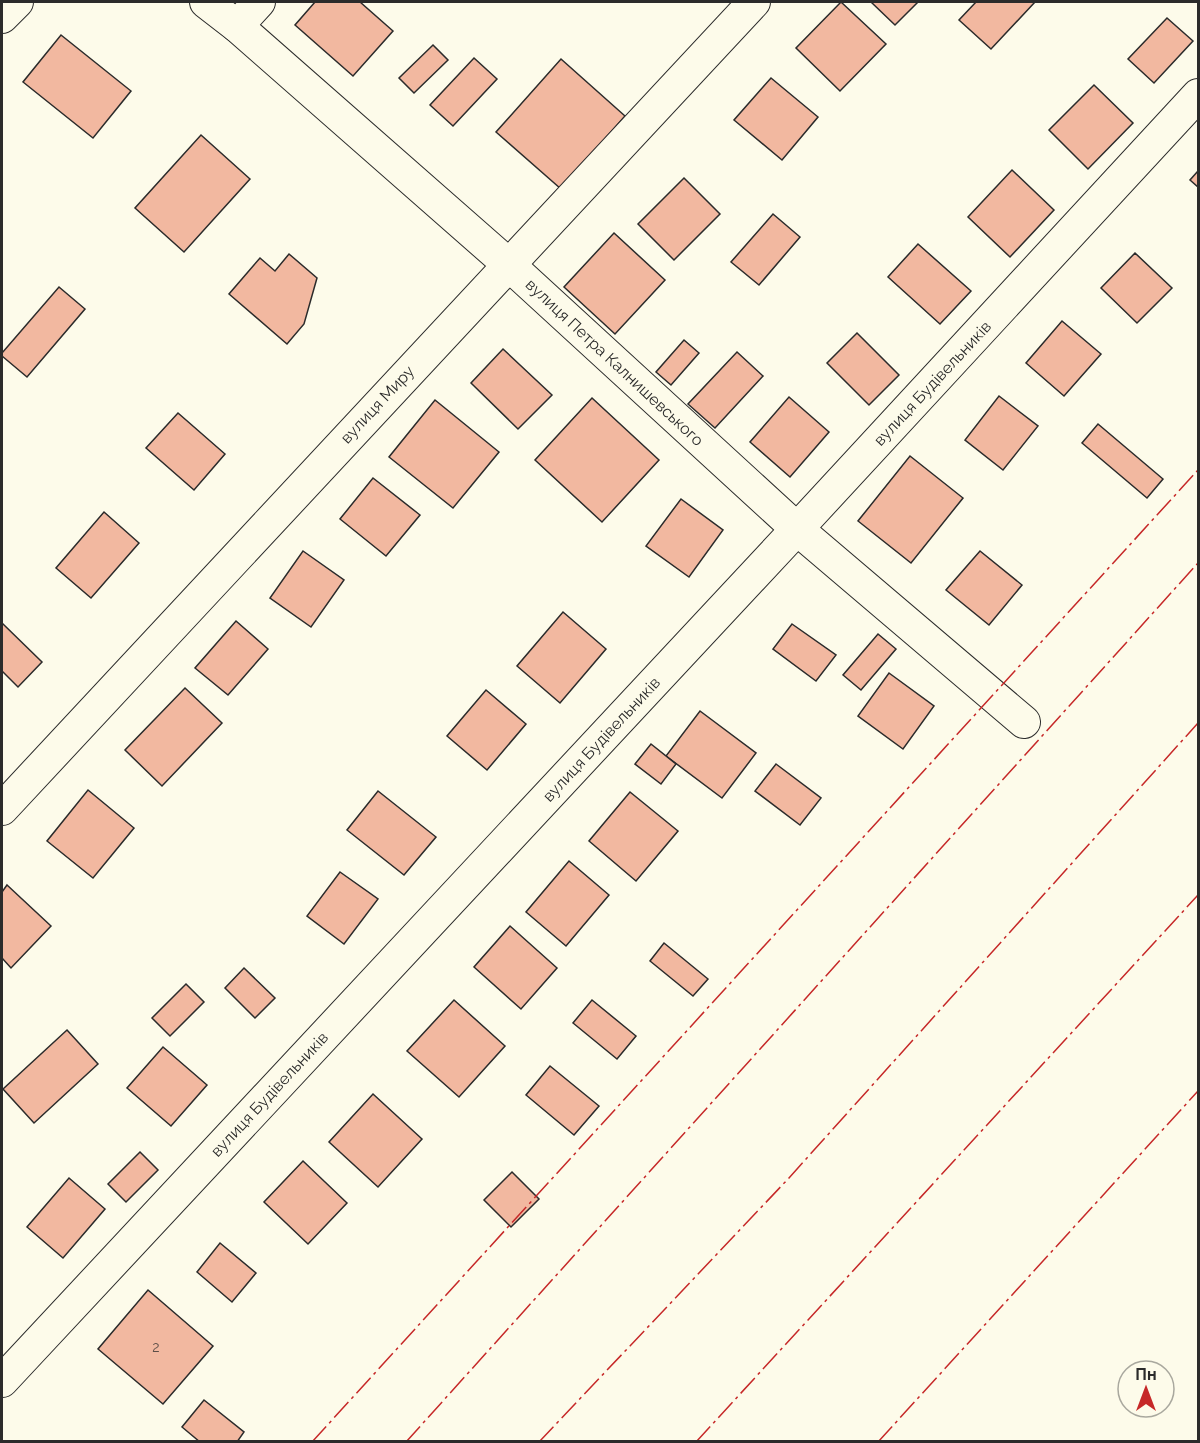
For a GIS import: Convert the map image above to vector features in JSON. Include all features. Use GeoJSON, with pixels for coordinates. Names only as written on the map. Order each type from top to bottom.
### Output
{"type":"FeatureCollection","features":[{"type":"Feature","properties":{"kind":"street"},"geometry":{"type":"LineString","coordinates":[[2,17],[17,2]]}},
{"type":"Feature","properties":{"kind":"street","name":"вулиця Петра Калнишевського"},"geometry":{"type":"LineString","coordinates":[[206,2],[237,26],[508,264],[797,529],[1024,722]]}},
{"type":"Feature","properties":{"kind":"street"},"geometry":{"type":"LineString","coordinates":[[237,26],[259,2]]}},
{"type":"Feature","properties":{"kind":"street","name":"вулиця Миру"},"geometry":{"type":"LineString","coordinates":[[2,809],[754,2]]}},
{"type":"Feature","properties":{"kind":"street","name":"вулиця Будівельників"},"geometry":{"type":"LineString","coordinates":[[2,1381],[797,529],[1198,95]]}},
{"type":"Feature","properties":{"kind":"building"},"geometry":{"type":"Polygon","coordinates":[[[315,2],[360,2],[393,31],[353,76],[295,25],[315,2]]]}},
{"type":"Feature","properties":{"kind":"building"},"geometry":{"type":"Polygon","coordinates":[[[841,2],[886,44],[840,91],[796,48],[841,2]]]}},
{"type":"Feature","properties":{"kind":"building"},"geometry":{"type":"Polygon","coordinates":[[[871,2],[918,2],[895,25],[871,2]]]}},
{"type":"Feature","properties":{"kind":"building"},"geometry":{"type":"Polygon","coordinates":[[[976,2],[1035,2],[991,49],[959,20],[976,2]]]}},
{"type":"Feature","properties":{"kind":"building"},"geometry":{"type":"Polygon","coordinates":[[[1167,18],[1193,41],[1154,83],[1128,59],[1167,18]]]}},
{"type":"Feature","properties":{"kind":"building"},"geometry":{"type":"Polygon","coordinates":[[[61,35],[131,91],[93,138],[23,82],[61,35]]]}},
{"type":"Feature","properties":{"kind":"building"},"geometry":{"type":"Polygon","coordinates":[[[433,45],[448,60],[414,93],[399,78],[433,45]]]}},
{"type":"Feature","properties":{"kind":"building"},"geometry":{"type":"Polygon","coordinates":[[[474,58],[497,79],[453,126],[430,105],[474,58]]]}},
{"type":"Feature","properties":{"kind":"building"},"geometry":{"type":"Polygon","coordinates":[[[561,59],[625,116],[561,189],[496,132],[561,59]]]}},
{"type":"Feature","properties":{"kind":"building"},"geometry":{"type":"Polygon","coordinates":[[[771,78],[818,117],[782,160],[734,120],[771,78]]]}},
{"type":"Feature","properties":{"kind":"building"},"geometry":{"type":"Polygon","coordinates":[[[1094,85],[1133,123],[1088,169],[1049,130],[1094,85]]]}},
{"type":"Feature","properties":{"kind":"building"},"geometry":{"type":"Polygon","coordinates":[[[201,135],[250,179],[184,252],[135,208],[201,135]]]}},
{"type":"Feature","properties":{"kind":"building"},"geometry":{"type":"Polygon","coordinates":[[[1012,170],[1054,210],[1010,257],[968,217],[1012,170]]]}},
{"type":"Feature","properties":{"kind":"building"},"geometry":{"type":"Polygon","coordinates":[[[1198,171],[1198,187],[1190,180],[1198,171]]]}},
{"type":"Feature","properties":{"kind":"building"},"geometry":{"type":"Polygon","coordinates":[[[684,178],[720,214],[674,260],[638,224],[684,178]]]}},
{"type":"Feature","properties":{"kind":"building"},"geometry":{"type":"Polygon","coordinates":[[[773,214],[800,237],[759,285],[731,262],[773,214]]]}},
{"type":"Feature","properties":{"kind":"building"},"geometry":{"type":"Polygon","coordinates":[[[614,233],[665,280],[615,334],[564,287],[614,233]]]}},
{"type":"Feature","properties":{"kind":"building"},"geometry":{"type":"Polygon","coordinates":[[[918,244],[971,291],[940,324],[888,277],[918,244]]]}},
{"type":"Feature","properties":{"kind":"building"},"geometry":{"type":"Polygon","coordinates":[[[1135,253],[1172,288],[1137,323],[1101,288],[1135,253]]]}},
{"type":"Feature","properties":{"kind":"building"},"geometry":{"type":"Polygon","coordinates":[[[289,254],[317,278],[304,324],[287,344],[229,294],[260,258],[275,271],[289,254]]]}},
{"type":"Feature","properties":{"kind":"building"},"geometry":{"type":"Polygon","coordinates":[[[59,287],[85,309],[27,377],[2,356],[2,353],[59,287]]]}},
{"type":"Feature","properties":{"kind":"building"},"geometry":{"type":"Polygon","coordinates":[[[1062,321],[1101,354],[1064,396],[1026,363],[1062,321]]]}},
{"type":"Feature","properties":{"kind":"building"},"geometry":{"type":"Polygon","coordinates":[[[857,333],[899,375],[869,405],[827,363],[857,333]]]}},
{"type":"Feature","properties":{"kind":"building"},"geometry":{"type":"Polygon","coordinates":[[[684,340],[699,353],[671,385],[656,372],[684,340]]]}},
{"type":"Feature","properties":{"kind":"building"},"geometry":{"type":"Polygon","coordinates":[[[503,349],[552,395],[518,429],[471,383],[503,349]]]}},
{"type":"Feature","properties":{"kind":"building"},"geometry":{"type":"Polygon","coordinates":[[[737,352],[763,376],[715,428],[688,404],[737,352]]]}},
{"type":"Feature","properties":{"kind":"building"},"geometry":{"type":"Polygon","coordinates":[[[999,396],[1038,426],[1003,470],[965,440],[999,396]]]}},
{"type":"Feature","properties":{"kind":"building"},"geometry":{"type":"Polygon","coordinates":[[[789,397],[829,432],[790,477],[750,442],[789,397]]]}},
{"type":"Feature","properties":{"kind":"building"},"geometry":{"type":"Polygon","coordinates":[[[592,398],[659,460],[602,522],[535,460],[592,398]]]}},
{"type":"Feature","properties":{"kind":"building"},"geometry":{"type":"Polygon","coordinates":[[[435,400],[499,452],[453,508],[389,457],[435,400]]]}},
{"type":"Feature","properties":{"kind":"building"},"geometry":{"type":"Polygon","coordinates":[[[178,413],[225,454],[194,490],[146,448],[178,413]]]}},
{"type":"Feature","properties":{"kind":"building"},"geometry":{"type":"Polygon","coordinates":[[[1098,424],[1163,479],[1147,498],[1082,443],[1098,424]]]}},
{"type":"Feature","properties":{"kind":"building"},"geometry":{"type":"Polygon","coordinates":[[[910,456],[963,498],[911,563],[858,521],[910,456]]]}},
{"type":"Feature","properties":{"kind":"building"},"geometry":{"type":"Polygon","coordinates":[[[373,478],[420,515],[386,556],[340,519],[373,478]]]}},
{"type":"Feature","properties":{"kind":"building"},"geometry":{"type":"Polygon","coordinates":[[[681,499],[723,530],[689,577],[646,546],[681,499]]]}},
{"type":"Feature","properties":{"kind":"building"},"geometry":{"type":"Polygon","coordinates":[[[104,512],[139,543],[91,598],[56,568],[104,512]]]}},
{"type":"Feature","properties":{"kind":"building"},"geometry":{"type":"Polygon","coordinates":[[[303,551],[344,580],[311,627],[270,598],[303,551]]]}},
{"type":"Feature","properties":{"kind":"building"},"geometry":{"type":"Polygon","coordinates":[[[980,551],[1022,585],[989,625],[946,590],[980,551]]]}},
{"type":"Feature","properties":{"kind":"building"},"geometry":{"type":"Polygon","coordinates":[[[563,612],[606,649],[560,703],[517,666],[563,612]]]}},
{"type":"Feature","properties":{"kind":"building"},"geometry":{"type":"Polygon","coordinates":[[[236,621],[268,649],[228,695],[195,668],[236,621]]]}},
{"type":"Feature","properties":{"kind":"building"},"geometry":{"type":"Polygon","coordinates":[[[2,623],[42,662],[18,687],[2,671],[2,623]]]}},
{"type":"Feature","properties":{"kind":"building"},"geometry":{"type":"Polygon","coordinates":[[[792,624],[836,655],[816,681],[773,649],[792,624]]]}},
{"type":"Feature","properties":{"kind":"building"},"geometry":{"type":"Polygon","coordinates":[[[878,634],[896,649],[861,690],[843,675],[878,634]]]}},
{"type":"Feature","properties":{"kind":"building"},"geometry":{"type":"Polygon","coordinates":[[[889,673],[934,706],[903,749],[858,716],[889,673]]]}},
{"type":"Feature","properties":{"kind":"building"},"geometry":{"type":"Polygon","coordinates":[[[185,688],[222,723],[162,786],[125,750],[185,688]]]}},
{"type":"Feature","properties":{"kind":"building"},"geometry":{"type":"Polygon","coordinates":[[[486,690],[526,724],[487,770],[447,736],[486,690]]]}},
{"type":"Feature","properties":{"kind":"building"},"geometry":{"type":"Polygon","coordinates":[[[700,711],[756,753],[722,798],[666,756],[700,711]]]}},
{"type":"Feature","properties":{"kind":"building"},"geometry":{"type":"Polygon","coordinates":[[[651,744],[676,764],[661,784],[635,764],[651,744]]]}},
{"type":"Feature","properties":{"kind":"building"},"geometry":{"type":"Polygon","coordinates":[[[776,764],[821,798],[800,825],[755,791],[776,764]]]}},
{"type":"Feature","properties":{"kind":"building"},"geometry":{"type":"Polygon","coordinates":[[[88,790],[134,828],[93,878],[47,841],[88,790]]]}},
{"type":"Feature","properties":{"kind":"building"},"geometry":{"type":"Polygon","coordinates":[[[378,791],[436,837],[404,875],[347,830],[378,791]]]}},
{"type":"Feature","properties":{"kind":"building"},"geometry":{"type":"Polygon","coordinates":[[[630,792],[678,831],[636,881],[589,841],[630,792]]]}},
{"type":"Feature","properties":{"kind":"building"},"geometry":{"type":"Polygon","coordinates":[[[569,861],[609,895],[566,946],[526,912],[569,861]]]}},
{"type":"Feature","properties":{"kind":"building"},"geometry":{"type":"Polygon","coordinates":[[[340,872],[378,899],[344,944],[307,916],[340,872]]]}},
{"type":"Feature","properties":{"kind":"building"},"geometry":{"type":"Polygon","coordinates":[[[7,885],[51,926],[11,968],[2,958],[2,892],[7,885]]]}},
{"type":"Feature","properties":{"kind":"building"},"geometry":{"type":"Polygon","coordinates":[[[510,926],[557,968],[521,1009],[474,967],[510,926]]]}},
{"type":"Feature","properties":{"kind":"building"},"geometry":{"type":"Polygon","coordinates":[[[664,943],[708,979],[693,996],[650,961],[664,943]]]}},
{"type":"Feature","properties":{"kind":"building"},"geometry":{"type":"Polygon","coordinates":[[[244,968],[275,998],[255,1018],[225,988],[244,968]]]}},
{"type":"Feature","properties":{"kind":"building"},"geometry":{"type":"Polygon","coordinates":[[[186,984],[204,1002],[170,1036],[152,1018],[186,984]]]}},
{"type":"Feature","properties":{"kind":"building"},"geometry":{"type":"Polygon","coordinates":[[[454,1000],[505,1046],[459,1097],[407,1051],[454,1000]]]}},
{"type":"Feature","properties":{"kind":"building"},"geometry":{"type":"Polygon","coordinates":[[[592,1000],[636,1036],[617,1059],[573,1023],[592,1000]]]}},
{"type":"Feature","properties":{"kind":"building"},"geometry":{"type":"Polygon","coordinates":[[[67,1030],[98,1064],[34,1123],[3,1089],[67,1030]]]}},
{"type":"Feature","properties":{"kind":"building"},"geometry":{"type":"Polygon","coordinates":[[[163,1047],[207,1085],[171,1126],[127,1088],[163,1047]]]}},
{"type":"Feature","properties":{"kind":"building"},"geometry":{"type":"Polygon","coordinates":[[[550,1066],[599,1106],[574,1135],[526,1095],[550,1066]]]}},
{"type":"Feature","properties":{"kind":"building"},"geometry":{"type":"Polygon","coordinates":[[[373,1094],[422,1139],[378,1187],[329,1142],[373,1094]]]}},
{"type":"Feature","properties":{"kind":"building"},"geometry":{"type":"Polygon","coordinates":[[[140,1152],[158,1170],[126,1202],[108,1184],[140,1152]]]}},
{"type":"Feature","properties":{"kind":"building"},"geometry":{"type":"Polygon","coordinates":[[[303,1161],[347,1203],[308,1244],[264,1202],[303,1161]]]}},
{"type":"Feature","properties":{"kind":"building"},"geometry":{"type":"Polygon","coordinates":[[[512,1172],[539,1199],[511,1227],[484,1200],[512,1172]]]}},
{"type":"Feature","properties":{"kind":"building"},"geometry":{"type":"Polygon","coordinates":[[[69,1178],[105,1209],[63,1258],[27,1227],[69,1178]]]}},
{"type":"Feature","properties":{"kind":"building"},"geometry":{"type":"Polygon","coordinates":[[[220,1243],[256,1273],[232,1302],[197,1272],[220,1243]]]}},
{"type":"Feature","properties":{"kind":"building"},"geometry":{"type":"Polygon","coordinates":[[[148,1290],[213,1346],[163,1404],[98,1349],[148,1290]]]}},
{"type":"Feature","properties":{"kind":"building"},"geometry":{"type":"Polygon","coordinates":[[[204,1400],[244,1432],[237,1442],[200,1442],[182,1427],[204,1400]]]}},
{"type":"Feature","properties":{"kind":"power"},"geometry":{"type":"LineString","coordinates":[[312,1442],[1198,470]]}},
{"type":"Feature","properties":{"kind":"power"},"geometry":{"type":"LineString","coordinates":[[406,1442],[1198,563]]}},
{"type":"Feature","properties":{"kind":"power"},"geometry":{"type":"LineString","coordinates":[[539,1442],[788,1179],[1198,723]]}},
{"type":"Feature","properties":{"kind":"power"},"geometry":{"type":"LineString","coordinates":[[696,1442],[1198,895]]}},
{"type":"Feature","properties":{"kind":"power"},"geometry":{"type":"LineString","coordinates":[[878,1442],[1198,1091]]}}]}
